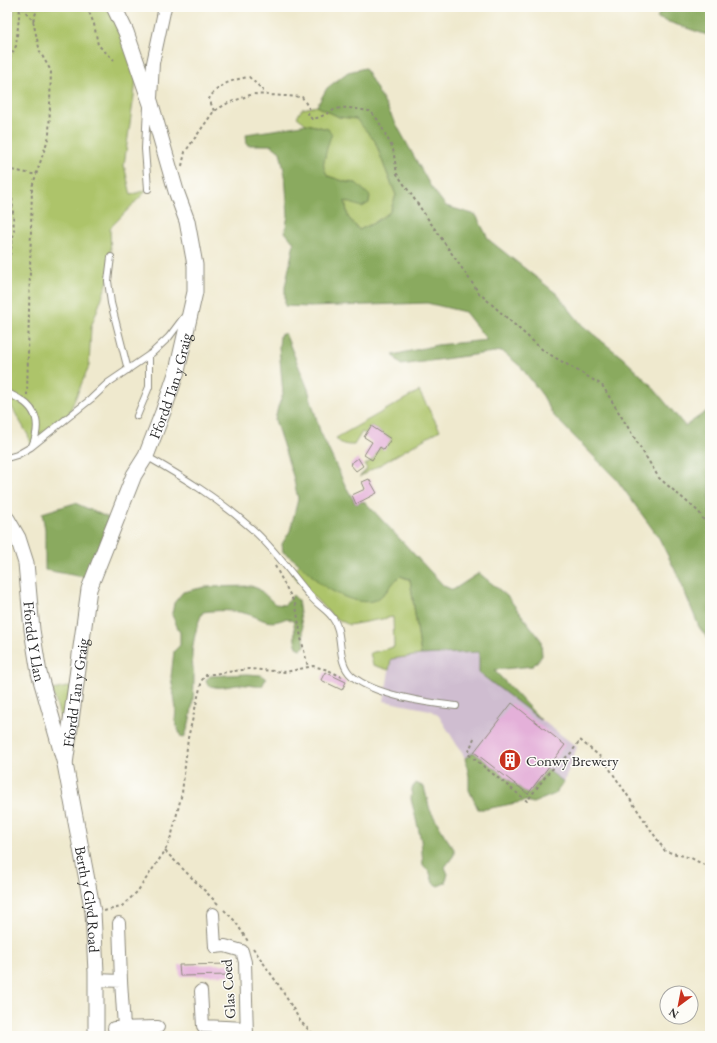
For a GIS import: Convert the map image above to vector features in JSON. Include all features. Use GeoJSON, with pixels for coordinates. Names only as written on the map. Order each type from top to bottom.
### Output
{"type":"FeatureCollection","features":[{"type":"Feature","properties":{"kind":"street","name":"Ffordd Tan y Graig"},"geometry":{"type":"LineString","coordinates":[[65,764],[89,589],[134,475],[146,456],[163,412],[177,371],[194,292],[195,265],[187,221],[176,190],[149,99],[126,32],[114,7]]}},
{"type":"Feature","properties":{"kind":"street"},"geometry":{"type":"LineString","coordinates":[[149,99],[153,63],[165,7]]}},
{"type":"Feature","properties":{"kind":"street","name":"Ffordd Y Llan"},"geometry":{"type":"LineString","coordinates":[[7,519],[18,538],[26,563],[32,630],[39,673],[65,764]]}},
{"type":"Feature","properties":{"kind":"street","name":"Berth y Glyd Road"},"geometry":{"type":"LineString","coordinates":[[65,764],[93,914],[96,980],[96,1036]]}},
{"type":"Feature","properties":{"kind":"street","name":"Glas Coed"},"geometry":{"type":"LineString","coordinates":[[197,998],[202,1026],[246,1032],[245,962],[242,951],[225,946],[215,947],[217,919]]}},
{"type":"Feature","properties":{"kind":"street"},"geometry":{"type":"LineString","coordinates":[[119,923],[121,981],[119,1027],[158,1027]]}},
{"type":"Feature","properties":{"kind":"street"},"geometry":{"type":"LineString","coordinates":[[96,980],[121,981]]}},
{"type":"Feature","properties":{"kind":"lane"},"geometry":{"type":"LineString","coordinates":[[148,189],[145,148],[149,99]]}},
{"type":"Feature","properties":{"kind":"lane"},"geometry":{"type":"LineString","coordinates":[[111,257],[108,281],[111,303],[128,370]]}},
{"type":"Feature","properties":{"kind":"lane"},"geometry":{"type":"LineString","coordinates":[[7,458],[17,455],[31,447],[91,399],[108,383],[149,355],[169,337],[191,309]]}},
{"type":"Feature","properties":{"kind":"lane"},"geometry":{"type":"LineString","coordinates":[[137,416],[149,387],[149,355]]}},
{"type":"Feature","properties":{"kind":"lane"},"geometry":{"type":"LineString","coordinates":[[7,392],[22,400],[35,414],[38,425],[36,437],[31,447]]}},
{"type":"Feature","properties":{"kind":"lane"},"geometry":{"type":"LineString","coordinates":[[146,456],[215,499],[251,528],[315,601],[332,616],[337,624],[343,660],[346,669],[352,676],[389,694],[437,704],[456,706]]}},
{"type":"Feature","properties":{"kind":"path"},"geometry":{"type":"LineString","coordinates":[[21,7],[33,21],[40,52],[51,71],[49,136],[32,187],[27,405]]}},
{"type":"Feature","properties":{"kind":"path"},"geometry":{"type":"LineString","coordinates":[[7,64],[16,46],[21,7]]}},
{"type":"Feature","properties":{"kind":"path"},"geometry":{"type":"LineString","coordinates":[[33,21],[38,7]]}},
{"type":"Feature","properties":{"kind":"path"},"geometry":{"type":"LineString","coordinates":[[87,7],[94,24],[98,45],[114,60]]}},
{"type":"Feature","properties":{"kind":"path"},"geometry":{"type":"LineString","coordinates":[[214,111],[209,99],[213,92],[232,80],[249,77],[263,90],[262,95]]}},
{"type":"Feature","properties":{"kind":"path"},"geometry":{"type":"LineString","coordinates":[[182,167],[185,152],[214,111],[228,103],[253,94],[302,97],[310,110],[308,113],[312,119],[318,119],[324,114],[341,108],[370,111],[378,120],[393,149],[398,174],[479,293],[544,351],[602,385],[659,478],[699,512],[710,531]]}},
{"type":"Feature","properties":{"kind":"path"},"geometry":{"type":"LineString","coordinates":[[7,169],[37,175]]}},
{"type":"Feature","properties":{"kind":"path"},"geometry":{"type":"LineString","coordinates":[[7,188],[12,196],[14,231],[9,261],[9,284],[7,290]]}},
{"type":"Feature","properties":{"kind":"path"},"geometry":{"type":"LineString","coordinates":[[278,557],[272,561],[296,606],[301,638],[308,667]]}},
{"type":"Feature","properties":{"kind":"path"},"geometry":{"type":"LineString","coordinates":[[93,914],[121,907],[137,892],[165,851],[172,834],[182,793],[188,738],[202,680],[206,674],[248,669],[286,672],[313,666],[328,670],[344,678]]}},
{"type":"Feature","properties":{"kind":"path"},"geometry":{"type":"LineString","coordinates":[[474,738],[468,754],[526,801],[549,772],[571,754],[580,740],[602,759],[665,851],[691,858],[710,868]]}},
{"type":"Feature","properties":{"kind":"shaded area"},"geometry":{"type":"Polygon","coordinates":[[[479,652],[480,673],[577,747],[564,782],[549,772],[468,755],[465,758],[439,716],[430,710],[384,701],[391,659],[421,655],[479,652]]]}},
{"type":"Feature","properties":{"kind":"green space"},"geometry":{"type":"Polygon","coordinates":[[[14,7],[114,7],[138,68],[124,165],[131,195],[148,189],[110,228],[111,257],[108,281],[91,327],[89,366],[67,418],[31,447],[28,435],[7,399],[7,19],[14,14],[14,7]]]}},
{"type":"Feature","properties":{"kind":"green space"},"geometry":{"type":"Polygon","coordinates":[[[662,7],[710,7],[710,36],[657,18],[662,7]]]}},
{"type":"Feature","properties":{"kind":"green space"},"geometry":{"type":"Polygon","coordinates":[[[365,68],[431,187],[446,206],[476,215],[489,240],[557,294],[582,325],[624,359],[650,384],[685,426],[710,409],[710,642],[699,627],[679,578],[659,538],[617,480],[553,415],[543,396],[521,367],[502,351],[401,365],[393,355],[437,345],[487,340],[465,312],[427,303],[310,307],[285,306],[285,287],[294,243],[285,232],[288,215],[285,175],[280,152],[271,145],[247,145],[246,134],[306,124],[328,129],[332,134],[324,166],[328,176],[346,182],[356,183],[370,196],[369,203],[362,207],[345,201],[348,217],[359,230],[374,223],[390,212],[396,195],[375,141],[356,119],[339,117],[317,106],[327,88],[348,72],[365,68]]]}},
{"type":"Feature","properties":{"kind":"green space"},"geometry":{"type":"Polygon","coordinates":[[[317,106],[339,117],[356,118],[375,141],[396,195],[390,212],[374,223],[359,230],[348,217],[345,201],[356,183],[346,182],[328,176],[324,169],[323,164],[327,146],[328,129],[306,124],[297,117],[302,109],[317,106]]]}},
{"type":"Feature","properties":{"kind":"green space"},"geometry":{"type":"Polygon","coordinates":[[[285,333],[308,389],[320,431],[345,485],[356,504],[362,501],[367,504],[444,586],[453,590],[479,573],[507,596],[541,640],[542,656],[533,666],[494,670],[541,720],[479,673],[479,652],[421,655],[410,579],[400,576],[379,598],[365,602],[357,601],[333,592],[321,584],[296,561],[283,552],[282,544],[290,531],[298,499],[293,476],[275,420],[283,394],[279,347],[280,335],[285,333]]]}},
{"type":"Feature","properties":{"kind":"green space"},"geometry":{"type":"Polygon","coordinates":[[[419,391],[440,430],[359,477],[367,469],[365,465],[372,460],[380,447],[384,449],[391,439],[371,426],[366,434],[362,432],[354,445],[344,444],[336,438],[419,391]]]}},
{"type":"Feature","properties":{"kind":"green space"},"geometry":{"type":"Polygon","coordinates":[[[75,503],[109,518],[89,578],[45,570],[45,529],[42,513],[75,503]]]}},
{"type":"Feature","properties":{"kind":"green space"},"geometry":{"type":"Polygon","coordinates":[[[300,564],[320,583],[387,591],[393,582],[400,576],[410,580],[421,655],[391,659],[389,670],[373,665],[370,653],[394,647],[393,617],[349,625],[332,616],[291,573],[300,564]]]}},
{"type":"Feature","properties":{"kind":"green space"},"geometry":{"type":"Polygon","coordinates":[[[251,586],[259,589],[275,604],[285,605],[293,595],[298,600],[305,646],[301,649],[297,647],[295,641],[294,622],[287,618],[280,621],[269,622],[239,612],[203,612],[194,638],[192,657],[194,683],[191,716],[184,738],[181,737],[175,721],[176,709],[171,677],[174,651],[180,645],[180,633],[172,615],[174,603],[183,592],[205,587],[251,586]]]}},
{"type":"Feature","properties":{"kind":"green space"},"geometry":{"type":"Polygon","coordinates":[[[247,674],[261,675],[266,679],[262,686],[241,685],[221,687],[207,684],[206,680],[210,676],[247,674]]]}},
{"type":"Feature","properties":{"kind":"green space"},"geometry":{"type":"Polygon","coordinates":[[[72,686],[64,729],[52,690],[72,686]]]}},
{"type":"Feature","properties":{"kind":"green space"},"geometry":{"type":"Polygon","coordinates":[[[474,752],[528,794],[546,769],[564,782],[555,794],[533,803],[526,801],[486,809],[478,809],[469,790],[469,776],[465,758],[474,752]]]}},
{"type":"Feature","properties":{"kind":"green space"},"geometry":{"type":"Polygon","coordinates":[[[416,783],[424,787],[430,810],[454,849],[454,855],[445,867],[448,874],[445,883],[438,886],[433,883],[430,873],[423,865],[421,840],[411,799],[412,788],[416,783]]]}},
{"type":"Feature","properties":{"kind":"building"},"geometry":{"type":"Polygon","coordinates":[[[371,426],[391,439],[384,450],[380,447],[372,460],[364,455],[372,442],[364,437],[371,426]]]}},
{"type":"Feature","properties":{"kind":"building"},"geometry":{"type":"Polygon","coordinates":[[[358,458],[363,466],[356,471],[350,464],[358,458]]]}},
{"type":"Feature","properties":{"kind":"building"},"geometry":{"type":"Polygon","coordinates":[[[369,479],[377,493],[356,504],[352,495],[365,489],[362,482],[369,479]]]}},
{"type":"Feature","properties":{"kind":"building"},"geometry":{"type":"Polygon","coordinates":[[[325,672],[346,682],[342,690],[321,680],[325,672]]]}},
{"type":"Feature","properties":{"kind":"building"},"geometry":{"type":"Polygon","coordinates":[[[512,703],[565,745],[528,794],[474,752],[512,703]]]}},
{"type":"Feature","properties":{"kind":"building"},"geometry":{"type":"Polygon","coordinates":[[[231,964],[231,975],[180,976],[179,965],[231,964]]]}},
{"type":"Feature","properties":{"kind":"place","name":"Conwy Brewery"},"geometry":{"type":"Point","coordinates":[510,760]}}]}
